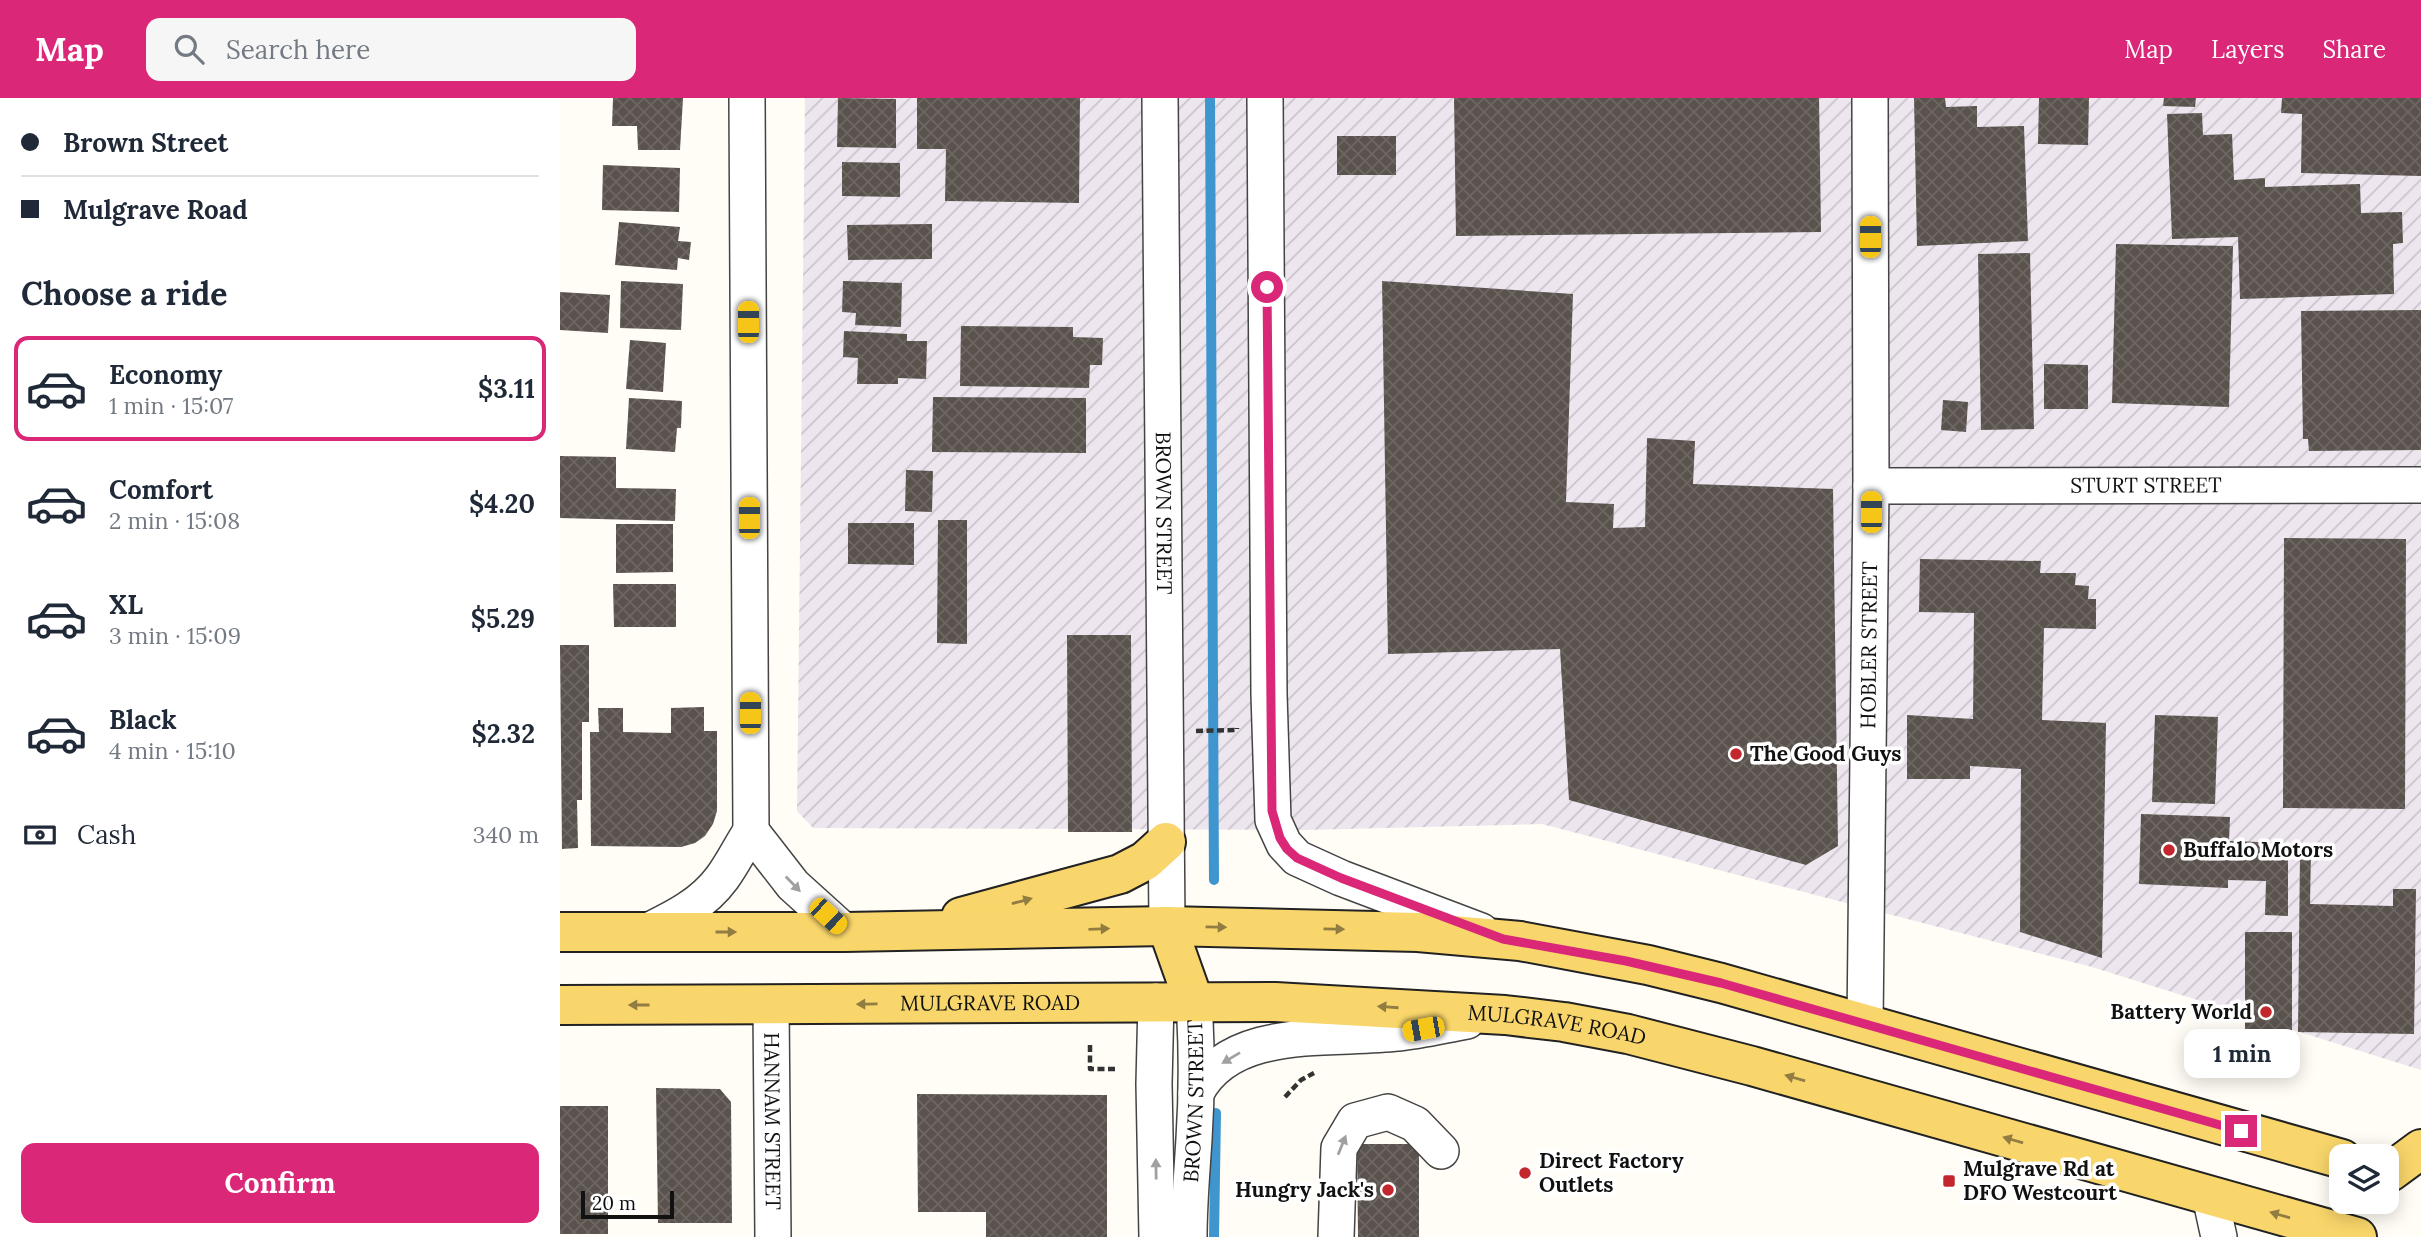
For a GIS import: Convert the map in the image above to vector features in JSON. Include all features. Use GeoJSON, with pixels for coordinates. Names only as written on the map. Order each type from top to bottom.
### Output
{"type":"FeatureCollection","features":[{"type":"Feature","properties":{"kind":"main road"},"geometry":{"type":"LineString","coordinates":[[909,931],[1112,877],[1140,864],[1166,842]]}},
{"type":"Feature","properties":{"kind":"main road"},"geometry":{"type":"LineString","coordinates":[[560,932],[845,932],[1167,926],[1390,931],[1503,939],[1648,965],[1721,983],[2329,1155]]}},
{"type":"Feature","properties":{"kind":"main road","name":"BROWN STREET"},"geometry":{"type":"LineString","coordinates":[[1156,1001],[1167,926]]}},
{"type":"Feature","properties":{"kind":"main road","name":"BROWN STREET"},"geometry":{"type":"LineString","coordinates":[[1167,926],[1194,1002]]}},
{"type":"Feature","properties":{"kind":"main road","name":"MULGRAVE ROAD"},"geometry":{"type":"LineString","coordinates":[[560,1006],[1156,1001],[1349,1005],[1506,1015],[1564,1022],[1653,1040],[1752,1066],[2348,1236]]}},
{"type":"Feature","properties":{"kind":"main road"},"geometry":{"type":"LineString","coordinates":[[2399,1175],[2421,1149]]}},
{"type":"Feature","properties":{"kind":"street"},"geometry":{"type":"LineString","coordinates":[[646,932],[680,916],[704,898],[722,878],[751,831],[747,98]]}},
{"type":"Feature","properties":{"kind":"street","name":"BROWN STREET"},"geometry":{"type":"LineString","coordinates":[[1160,98],[1167,926]]}},
{"type":"Feature","properties":{"kind":"street"},"geometry":{"type":"LineString","coordinates":[[1265,98],[1269,694],[1272,811],[1277,832],[1287,849],[1304,861],[1341,878],[1503,939]]}},
{"type":"Feature","properties":{"kind":"street","name":"HOBLER STREET"},"geometry":{"type":"LineString","coordinates":[[1865,1025],[1871,486],[1870,98]]}},
{"type":"Feature","properties":{"kind":"street","name":"STURT STREET"},"geometry":{"type":"LineString","coordinates":[[1871,486],[2421,485]]}},
{"type":"Feature","properties":{"kind":"street"},"geometry":{"type":"LineString","coordinates":[[751,831],[793,885],[845,932]]}},
{"type":"Feature","properties":{"kind":"street","name":"BROWN STREET"},"geometry":{"type":"LineString","coordinates":[[1156,1001],[1154,1084],[1157,1237]]}},
{"type":"Feature","properties":{"kind":"street","name":"BROWN STREET"},"geometry":{"type":"LineString","coordinates":[[1189,1237],[1196,1093],[1194,1002]]}},
{"type":"Feature","properties":{"kind":"street","name":"HANNAM STREET"},"geometry":{"type":"LineString","coordinates":[[771,1005],[772,1237]]}},
{"type":"Feature","properties":{"kind":"street"},"geometry":{"type":"LineString","coordinates":[[1196,1093],[1210,1072],[1252,1047],[1278,1041],[1396,1034],[1506,1015]]}},
{"type":"Feature","properties":{"kind":"street"},"geometry":{"type":"LineString","coordinates":[[1336,1237],[1339,1147],[1355,1121],[1388,1112],[1415,1125],[1441,1152]]}},
{"type":"Feature","properties":{"kind":"street"},"geometry":{"type":"LineString","coordinates":[[2210,1196],[2219,1237]]}},
{"type":"Feature","properties":{"kind":"path"},"geometry":{"type":"LineString","coordinates":[[1200,731],[1231,730]]}},
{"type":"Feature","properties":{"kind":"path"},"geometry":{"type":"LineString","coordinates":[[1090,1045],[1090,1069],[1118,1069]]}},
{"type":"Feature","properties":{"kind":"path"},"geometry":{"type":"LineString","coordinates":[[1285,1097],[1305,1077],[1321,1072]]}},
{"type":"Feature","properties":{"kind":"shaded area"},"geometry":{"type":"Polygon","coordinates":[[[805,98],[2421,98],[2421,1070],[2092,967],[1542,824],[1304,830],[813,828],[797,811],[805,98]]]}},
{"type":"Feature","properties":{"kind":"building"},"geometry":{"type":"Polygon","coordinates":[[[613,98],[683,98],[680,150],[638,150],[637,126],[612,126],[613,98]]]}},
{"type":"Feature","properties":{"kind":"building"},"geometry":{"type":"Polygon","coordinates":[[[838,98],[896,99],[896,148],[837,147],[838,98]]]}},
{"type":"Feature","properties":{"kind":"building"},"geometry":{"type":"Polygon","coordinates":[[[917,98],[1080,98],[1079,203],[945,201],[946,149],[917,149],[917,98]]]}},
{"type":"Feature","properties":{"kind":"building"},"geometry":{"type":"Polygon","coordinates":[[[1454,98],[1819,98],[1821,232],[1456,236],[1454,98]]]}},
{"type":"Feature","properties":{"kind":"building"},"geometry":{"type":"Polygon","coordinates":[[[1914,98],[1945,98],[1946,107],[1977,106],[1977,127],[2024,126],[2028,241],[1917,246],[1914,98]]]}},
{"type":"Feature","properties":{"kind":"building"},"geometry":{"type":"Polygon","coordinates":[[[2039,98],[2089,98],[2088,145],[2038,144],[2039,98]]]}},
{"type":"Feature","properties":{"kind":"building"},"geometry":{"type":"Polygon","coordinates":[[[2164,98],[2196,98],[2195,107],[2163,106],[2164,98]]]}},
{"type":"Feature","properties":{"kind":"building"},"geometry":{"type":"Polygon","coordinates":[[[2282,98],[2421,98],[2421,176],[2301,173],[2302,114],[2281,113],[2282,98]]]}},
{"type":"Feature","properties":{"kind":"building"},"geometry":{"type":"Polygon","coordinates":[[[2202,113],[2203,135],[2232,134],[2234,180],[2265,178],[2265,187],[2360,184],[2361,213],[2402,212],[2403,243],[2393,244],[2394,294],[2240,299],[2238,237],[2172,239],[2167,114],[2202,113]]]}},
{"type":"Feature","properties":{"kind":"building"},"geometry":{"type":"Polygon","coordinates":[[[1337,136],[1396,136],[1396,175],[1337,175],[1337,136]]]}},
{"type":"Feature","properties":{"kind":"building"},"geometry":{"type":"Polygon","coordinates":[[[842,162],[900,163],[900,197],[842,196],[842,162]]]}},
{"type":"Feature","properties":{"kind":"building"},"geometry":{"type":"Polygon","coordinates":[[[603,165],[680,168],[679,212],[602,210],[603,165]]]}},
{"type":"Feature","properties":{"kind":"building"},"geometry":{"type":"Polygon","coordinates":[[[619,222],[680,227],[678,241],[691,242],[689,260],[678,258],[677,270],[615,265],[619,222]]]}},
{"type":"Feature","properties":{"kind":"building"},"geometry":{"type":"Polygon","coordinates":[[[932,224],[932,259],[848,260],[847,225],[932,224]]]}},
{"type":"Feature","properties":{"kind":"building"},"geometry":{"type":"Polygon","coordinates":[[[2116,244],[2233,246],[2229,407],[2112,403],[2116,244]]]}},
{"type":"Feature","properties":{"kind":"building"},"geometry":{"type":"Polygon","coordinates":[[[2030,253],[2034,429],[1981,430],[1978,254],[2030,253]]]}},
{"type":"Feature","properties":{"kind":"building"},"geometry":{"type":"Polygon","coordinates":[[[621,281],[683,284],[681,330],[620,328],[621,281]]]}},
{"type":"Feature","properties":{"kind":"building"},"geometry":{"type":"Polygon","coordinates":[[[843,281],[902,283],[901,327],[855,325],[856,313],[842,312],[843,281]]]}},
{"type":"Feature","properties":{"kind":"building"},"geometry":{"type":"Polygon","coordinates":[[[1382,281],[1573,294],[1566,502],[1614,504],[1613,528],[1645,527],[1647,438],[1695,441],[1693,484],[1833,489],[1838,846],[1806,865],[1569,800],[1560,649],[1388,654],[1382,281]]]}},
{"type":"Feature","properties":{"kind":"building"},"geometry":{"type":"Polygon","coordinates":[[[560,292],[610,295],[608,333],[560,330],[560,292]]]}},
{"type":"Feature","properties":{"kind":"building"},"geometry":{"type":"Polygon","coordinates":[[[2421,310],[2421,450],[2309,451],[2308,439],[2303,439],[2301,311],[2421,310]]]}},
{"type":"Feature","properties":{"kind":"building"},"geometry":{"type":"Polygon","coordinates":[[[961,326],[1073,327],[1073,337],[1103,338],[1102,365],[1090,365],[1089,388],[960,386],[961,326]]]}},
{"type":"Feature","properties":{"kind":"building"},"geometry":{"type":"Polygon","coordinates":[[[844,331],[907,334],[907,341],[927,341],[926,379],[898,378],[898,384],[857,384],[858,358],[843,357],[844,331]]]}},
{"type":"Feature","properties":{"kind":"building"},"geometry":{"type":"Polygon","coordinates":[[[630,340],[666,343],[663,392],[626,389],[630,340]]]}},
{"type":"Feature","properties":{"kind":"building"},"geometry":{"type":"Polygon","coordinates":[[[2044,364],[2088,365],[2088,409],[2044,409],[2044,364]]]}},
{"type":"Feature","properties":{"kind":"building"},"geometry":{"type":"Polygon","coordinates":[[[933,397],[1086,398],[1086,453],[932,452],[933,397]]]}},
{"type":"Feature","properties":{"kind":"building"},"geometry":{"type":"Polygon","coordinates":[[[629,398],[682,401],[681,428],[677,428],[675,452],[626,449],[629,398]]]}},
{"type":"Feature","properties":{"kind":"building"},"geometry":{"type":"Polygon","coordinates":[[[1943,400],[1968,402],[1966,432],[1941,430],[1943,400]]]}},
{"type":"Feature","properties":{"kind":"building"},"geometry":{"type":"Polygon","coordinates":[[[560,456],[616,457],[616,488],[676,489],[675,521],[560,518],[560,456]]]}},
{"type":"Feature","properties":{"kind":"building"},"geometry":{"type":"Polygon","coordinates":[[[906,470],[933,471],[932,512],[905,511],[906,470]]]}},
{"type":"Feature","properties":{"kind":"building"},"geometry":{"type":"Polygon","coordinates":[[[938,520],[967,520],[967,644],[937,643],[938,520]]]}},
{"type":"Feature","properties":{"kind":"building"},"geometry":{"type":"Polygon","coordinates":[[[848,523],[914,523],[914,565],[848,564],[848,523]]]}},
{"type":"Feature","properties":{"kind":"building"},"geometry":{"type":"Polygon","coordinates":[[[616,524],[673,524],[673,572],[616,573],[616,524]]]}},
{"type":"Feature","properties":{"kind":"building"},"geometry":{"type":"Polygon","coordinates":[[[2284,538],[2406,539],[2405,809],[2283,808],[2284,538]]]}},
{"type":"Feature","properties":{"kind":"building"},"geometry":{"type":"Polygon","coordinates":[[[1920,559],[2041,561],[2040,573],[2076,573],[2075,585],[2089,586],[2088,599],[2096,599],[2096,629],[2044,628],[2042,720],[2106,723],[2102,958],[2020,932],[2021,769],[1970,766],[1970,779],[1907,779],[1907,715],[1973,719],[1974,613],[1919,612],[1920,559]]]}},
{"type":"Feature","properties":{"kind":"building"},"geometry":{"type":"Polygon","coordinates":[[[613,584],[676,584],[676,627],[614,627],[613,584]]]}},
{"type":"Feature","properties":{"kind":"building"},"geometry":{"type":"Polygon","coordinates":[[[1067,635],[1131,635],[1132,832],[1068,832],[1067,635]]]}},
{"type":"Feature","properties":{"kind":"building"},"geometry":{"type":"Polygon","coordinates":[[[560,645],[589,645],[589,722],[582,722],[582,800],[577,800],[578,848],[562,849],[560,645]]]}},
{"type":"Feature","properties":{"kind":"building"},"geometry":{"type":"Polygon","coordinates":[[[704,707],[704,731],[717,731],[717,811],[705,836],[695,843],[681,847],[591,846],[590,732],[599,732],[598,708],[623,708],[623,732],[671,733],[671,708],[704,707]]]}},
{"type":"Feature","properties":{"kind":"building"},"geometry":{"type":"Polygon","coordinates":[[[2155,715],[2218,717],[2215,804],[2152,802],[2155,715]]]}},
{"type":"Feature","properties":{"kind":"building"},"geometry":{"type":"Polygon","coordinates":[[[2141,814],[2230,817],[2229,841],[2288,843],[2288,916],[2265,915],[2266,881],[2228,880],[2228,888],[2139,884],[2141,814]]]}},
{"type":"Feature","properties":{"kind":"building"},"geometry":{"type":"Polygon","coordinates":[[[2311,850],[2310,904],[2393,906],[2393,889],[2416,889],[2414,1034],[2298,1032],[2300,854],[2311,850]]]}},
{"type":"Feature","properties":{"kind":"building"},"geometry":{"type":"Polygon","coordinates":[[[2245,932],[2292,932],[2292,1036],[2245,1035],[2245,932]]]}},
{"type":"Feature","properties":{"kind":"building"},"geometry":{"type":"Polygon","coordinates":[[[656,1088],[720,1089],[731,1102],[732,1223],[658,1223],[656,1088]]]}},
{"type":"Feature","properties":{"kind":"building"},"geometry":{"type":"Polygon","coordinates":[[[917,1094],[1107,1095],[1107,1237],[986,1237],[986,1212],[918,1212],[917,1094]]]}},
{"type":"Feature","properties":{"kind":"building"},"geometry":{"type":"Polygon","coordinates":[[[560,1106],[608,1106],[608,1234],[560,1234],[560,1106]]]}},
{"type":"Feature","properties":{"kind":"building","name":"Hungry Jack's"},"geometry":{"type":"Polygon","coordinates":[[[1357,1144],[1419,1144],[1419,1237],[1358,1237],[1357,1144]]]}},
{"type":"Feature","properties":{"kind":"waterway"},"geometry":{"type":"LineString","coordinates":[[1210,98],[1214,880]]}},
{"type":"Feature","properties":{"kind":"waterway"},"geometry":{"type":"LineString","coordinates":[[1214,1237],[1216,1113]]}},
{"type":"Feature","properties":{"kind":"place","name":"The Good Guys"},"geometry":{"type":"Point","coordinates":[1736,754]}},
{"type":"Feature","properties":{"kind":"place","name":"Buffalo Motors"},"geometry":{"type":"Point","coordinates":[2169,850]}},
{"type":"Feature","properties":{"kind":"place","name":"Battery World"},"geometry":{"type":"Point","coordinates":[2266,1012]}},
{"type":"Feature","properties":{"kind":"place","name":"Direct Factory Outlets"},"geometry":{"type":"Point","coordinates":[1525,1173]}},
{"type":"Feature","properties":{"kind":"place","name":"Mulgrave Rd at DFO Westcourt"},"geometry":{"type":"Point","coordinates":[1949,1181]}},
{"type":"Feature","properties":{"kind":"place","name":"Hungry Jack's"},"geometry":{"type":"Point","coordinates":[1388,1190]}},
{"type":"Feature","properties":{"kind":"route"},"geometry":{"type":"LineString","coordinates":[[1267,287],[1272,811],[1277,832],[1291,853],[1341,878],[1503,939],[1648,965],[1721,983],[2241,1131]]}}]}
